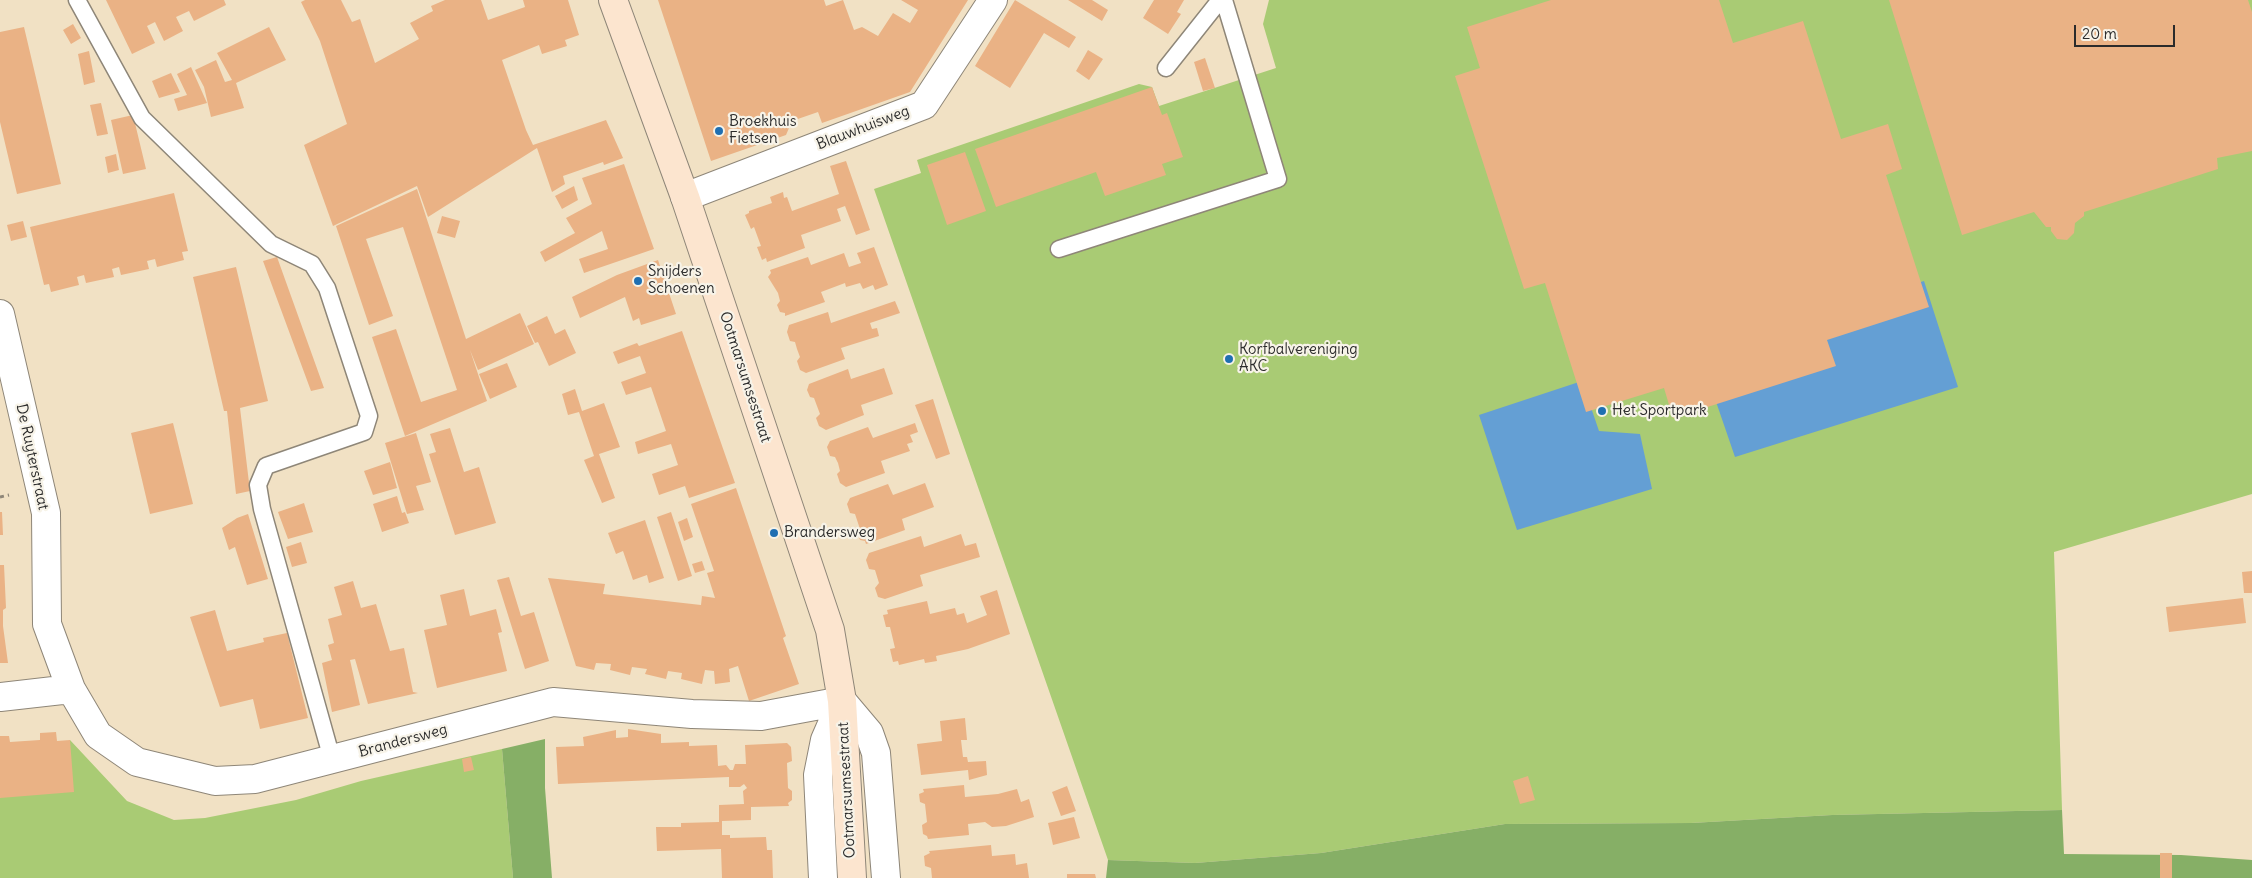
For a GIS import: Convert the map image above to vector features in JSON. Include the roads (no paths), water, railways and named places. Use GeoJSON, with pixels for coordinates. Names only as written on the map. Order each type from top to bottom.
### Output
{"type":"FeatureCollection","features":[{"type":"Feature","properties":{"kind":"street","name":"Ootmarsumsestraat"},"geometry":{"type":"LineString","coordinates":[[613,0],[685,197],[830,630],[842,701],[852,878]]}},
{"type":"Feature","properties":{"kind":"street","name":"Blauwhuisweg"},"geometry":{"type":"LineString","coordinates":[[685,197],[924,105],[993,0]]}},
{"type":"Feature","properties":{"kind":"street","name":"De Ruyterstraat"},"geometry":{"type":"LineString","coordinates":[[0,314],[46,514],[47,624],[70,689]]}},
{"type":"Feature","properties":{"kind":"street","name":"Brandersweg"},"geometry":{"type":"LineString","coordinates":[[70,689],[98,734],[137,762],[215,781],[255,779],[553,702],[692,714],[761,716],[842,701]]}},
{"type":"Feature","properties":{"kind":"street"},"geometry":{"type":"LineString","coordinates":[[0,697],[70,689]]}},
{"type":"Feature","properties":{"kind":"street","name":"Ootmarsumsestraat"},"geometry":{"type":"LineString","coordinates":[[823,878],[818,775],[825,740],[842,701]]}},
{"type":"Feature","properties":{"kind":"street","name":"Ootmarsumsestraat"},"geometry":{"type":"LineString","coordinates":[[842,701],[869,733],[876,753],[886,878]]}},
{"type":"Feature","properties":{"kind":"lane"},"geometry":{"type":"LineString","coordinates":[[76,0],[142,118],[271,244],[312,264],[327,288],[369,416],[364,432],[266,466],[258,485],[262,509],[332,760]]}},
{"type":"Feature","properties":{"kind":"lane"},"geometry":{"type":"LineString","coordinates":[[1166,68],[1220,0]]}},
{"type":"Feature","properties":{"kind":"lane"},"geometry":{"type":"LineString","coordinates":[[1059,249],[1278,179],[1224,0]]}},
{"type":"Feature","properties":{"kind":"water"},"geometry":{"type":"Polygon","coordinates":[[[1924,281],[1958,387],[1735,457],[1700,355],[1924,281]]]}},
{"type":"Feature","properties":{"kind":"water"},"geometry":{"type":"Polygon","coordinates":[[[1582,381],[1599,431],[1640,434],[1652,489],[1517,530],[1479,415],[1582,381]]]}},
{"type":"Feature","properties":{"kind":"place","name":"Broekhuis Fietsen"},"geometry":{"type":"Point","coordinates":[719,131]}},
{"type":"Feature","properties":{"kind":"place","name":"Snijders Schoenen"},"geometry":{"type":"Point","coordinates":[638,281]}},
{"type":"Feature","properties":{"kind":"place","name":"Korfbalvereniging AKC"},"geometry":{"type":"Point","coordinates":[1229,359]}},
{"type":"Feature","properties":{"kind":"place","name":"Het Sportpark"},"geometry":{"type":"Point","coordinates":[1602,411]}},
{"type":"Feature","properties":{"kind":"place","name":"Brandersweg"},"geometry":{"type":"Point","coordinates":[774,533]}}]}
